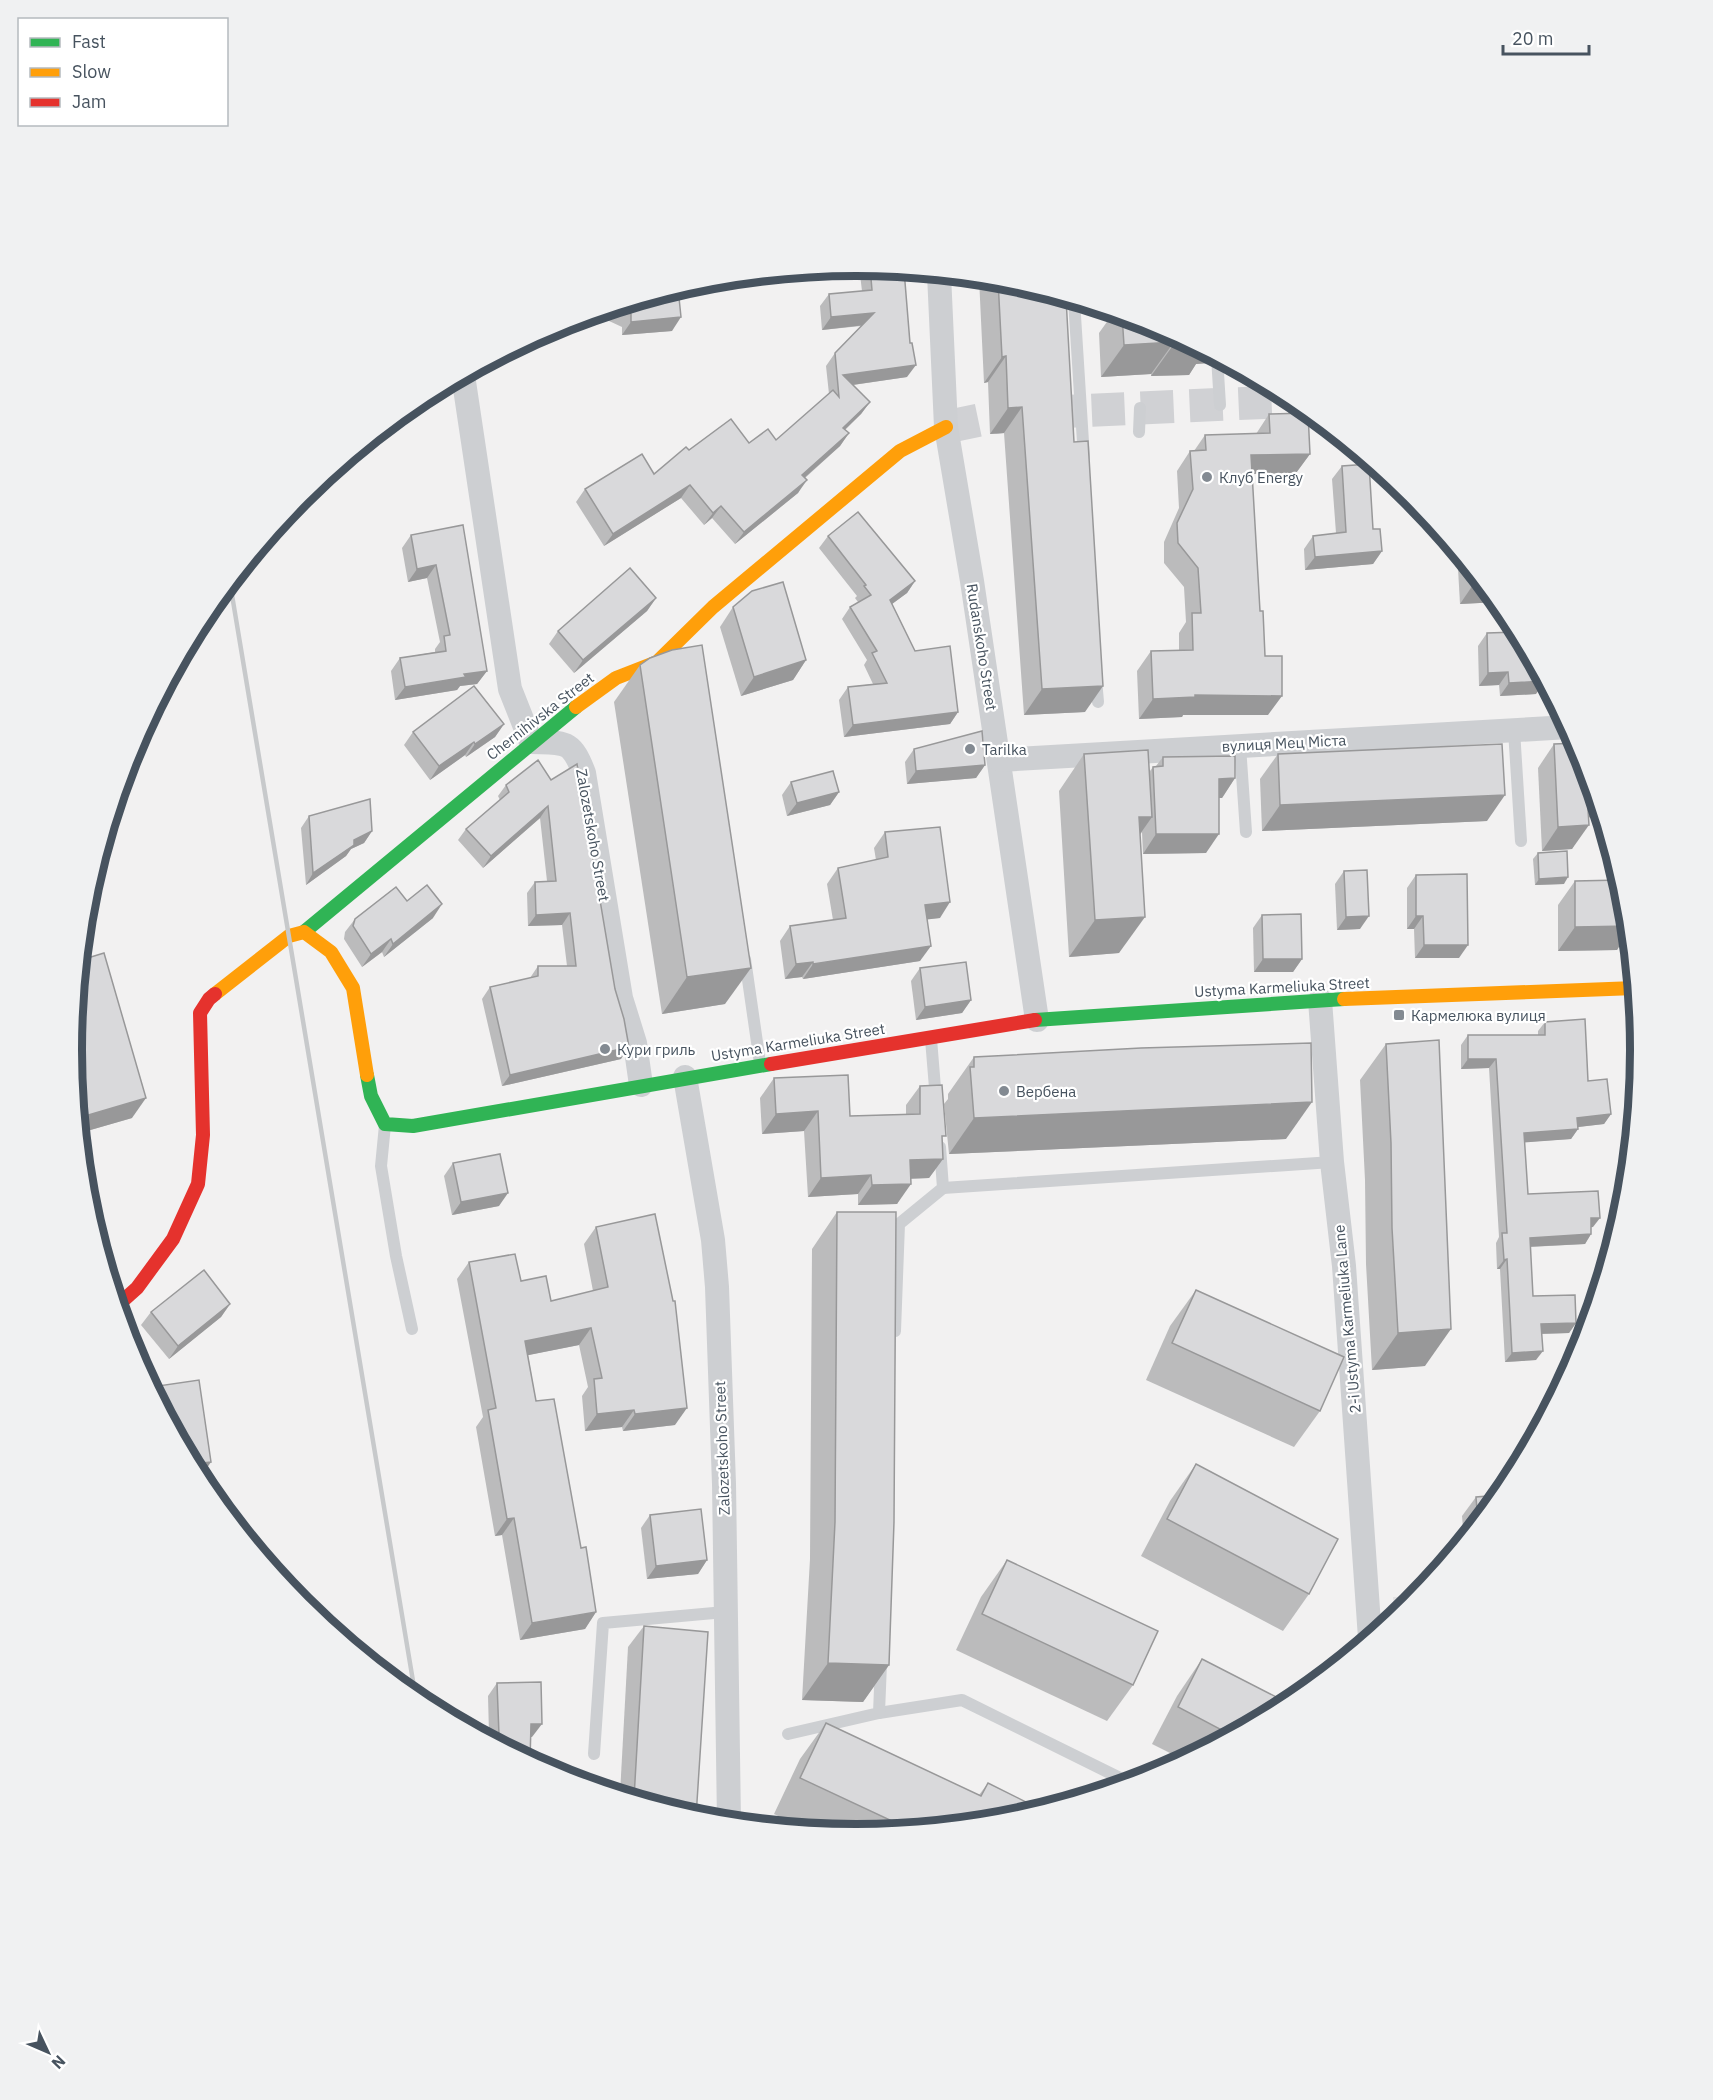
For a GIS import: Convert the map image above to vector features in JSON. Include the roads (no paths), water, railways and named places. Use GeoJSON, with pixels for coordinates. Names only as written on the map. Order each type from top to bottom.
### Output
{"type":"FeatureCollection","features":[{"type":"Feature","properties":{"kind":"street","name":"Rudanskoho Street"},"geometry":{"type":"LineString","coordinates":[[939,281],[946,427],[1000,760],[1037,1020]]}},
{"type":"Feature","properties":{"kind":"street"},"geometry":{"type":"LineString","coordinates":[[464,383],[510,689],[531,742]]}},
{"type":"Feature","properties":{"kind":"street","name":"Chernihivska Street"},"geometry":{"type":"LineString","coordinates":[[304,932],[531,742],[600,688],[616,678],[657,662],[900,451],[946,427]]}},
{"type":"Feature","properties":{"kind":"street","name":"вулиця Мец Міста"},"geometry":{"type":"LineString","coordinates":[[1000,760],[1129,757],[1240,746],[1560,727]]}},
{"type":"Feature","properties":{"kind":"street","name":"Zalozetskoho Street"},"geometry":{"type":"LineString","coordinates":[[531,742],[562,743],[576,752],[584,773],[621,998],[635,1043],[641,1084]]}},
{"type":"Feature","properties":{"kind":"street"},"geometry":{"type":"LineString","coordinates":[[124,1299],[137,1288],[173,1239],[198,1184],[203,1135],[200,1013],[209,999],[289,936],[304,932],[331,952],[353,988],[371,1096],[385,1124]]}},
{"type":"Feature","properties":{"kind":"street","name":"Ustyma Karmeliuka Street"},"geometry":{"type":"LineString","coordinates":[[385,1124],[413,1126],[641,1084],[1037,1020],[1320,1000],[1628,988]]}},
{"type":"Feature","properties":{"kind":"street","name":"2-i Ustyma Karmeliuka Lane"},"geometry":{"type":"LineString","coordinates":[[1320,1000],[1332,1162],[1344,1266],[1369,1630]]}},
{"type":"Feature","properties":{"kind":"street","name":"Zalozetskoho Street"},"geometry":{"type":"LineString","coordinates":[[685,1077],[712,1240],[717,1287],[724,1484],[729,1813]]}},
{"type":"Feature","properties":{"kind":"lane"},"geometry":{"type":"LineString","coordinates":[[1074,307],[1084,469]]}},
{"type":"Feature","properties":{"kind":"lane"},"geometry":{"type":"LineString","coordinates":[[1218,366],[1220,405]]}},
{"type":"Feature","properties":{"kind":"lane"},"geometry":{"type":"LineString","coordinates":[[1139,432],[1140,408]]}},
{"type":"Feature","properties":{"kind":"lane"},"geometry":{"type":"LineString","coordinates":[[1095,667],[1098,702]]}},
{"type":"Feature","properties":{"kind":"lane"},"geometry":{"type":"LineString","coordinates":[[1514,730],[1521,841]]}},
{"type":"Feature","properties":{"kind":"lane"},"geometry":{"type":"LineString","coordinates":[[1240,746],[1246,832]]}},
{"type":"Feature","properties":{"kind":"lane"},"geometry":{"type":"LineString","coordinates":[[743,949],[760,1065]]}},
{"type":"Feature","properties":{"kind":"lane"},"geometry":{"type":"LineString","coordinates":[[931,1038],[937,1107]]}},
{"type":"Feature","properties":{"kind":"lane"},"geometry":{"type":"LineString","coordinates":[[385,1124],[381,1166],[396,1256],[412,1329]]}},
{"type":"Feature","properties":{"kind":"lane"},"geometry":{"type":"LineString","coordinates":[[939,1130],[943,1188]]}},
{"type":"Feature","properties":{"kind":"lane"},"geometry":{"type":"LineString","coordinates":[[894,1344],[899,1224],[943,1188],[1332,1162]]}},
{"type":"Feature","properties":{"kind":"lane"},"geometry":{"type":"LineString","coordinates":[[594,1754],[603,1623],[726,1612]]}},
{"type":"Feature","properties":{"kind":"lane"},"geometry":{"type":"LineString","coordinates":[[879,1713],[881,1653]]}},
{"type":"Feature","properties":{"kind":"lane"},"geometry":{"type":"LineString","coordinates":[[788,1734],[879,1713],[962,1700],[1119,1778]]}},
{"type":"Feature","properties":{"kind":"tunnel"},"geometry":{"type":"LineString","coordinates":[[946,427],[989,418],[1052,412],[1280,402]]}},
{"type":"Feature","properties":{"kind":"railway"},"geometry":{"type":"LineString","coordinates":[[232,593],[414,1685]]}},
{"type":"Feature","properties":{"kind":"place","name":"Клуб Energy"},"geometry":{"type":"Point","coordinates":[1207,477]}},
{"type":"Feature","properties":{"kind":"place","name":"Tarilka"},"geometry":{"type":"Point","coordinates":[970,749]}},
{"type":"Feature","properties":{"kind":"place","name":"Кармелюка вулиця"},"geometry":{"type":"Point","coordinates":[1399,1015]}},
{"type":"Feature","properties":{"kind":"place","name":"Кури гриль"},"geometry":{"type":"Point","coordinates":[605,1049]}},
{"type":"Feature","properties":{"kind":"place","name":"Вербена"},"geometry":{"type":"Point","coordinates":[1004,1091]}}]}
